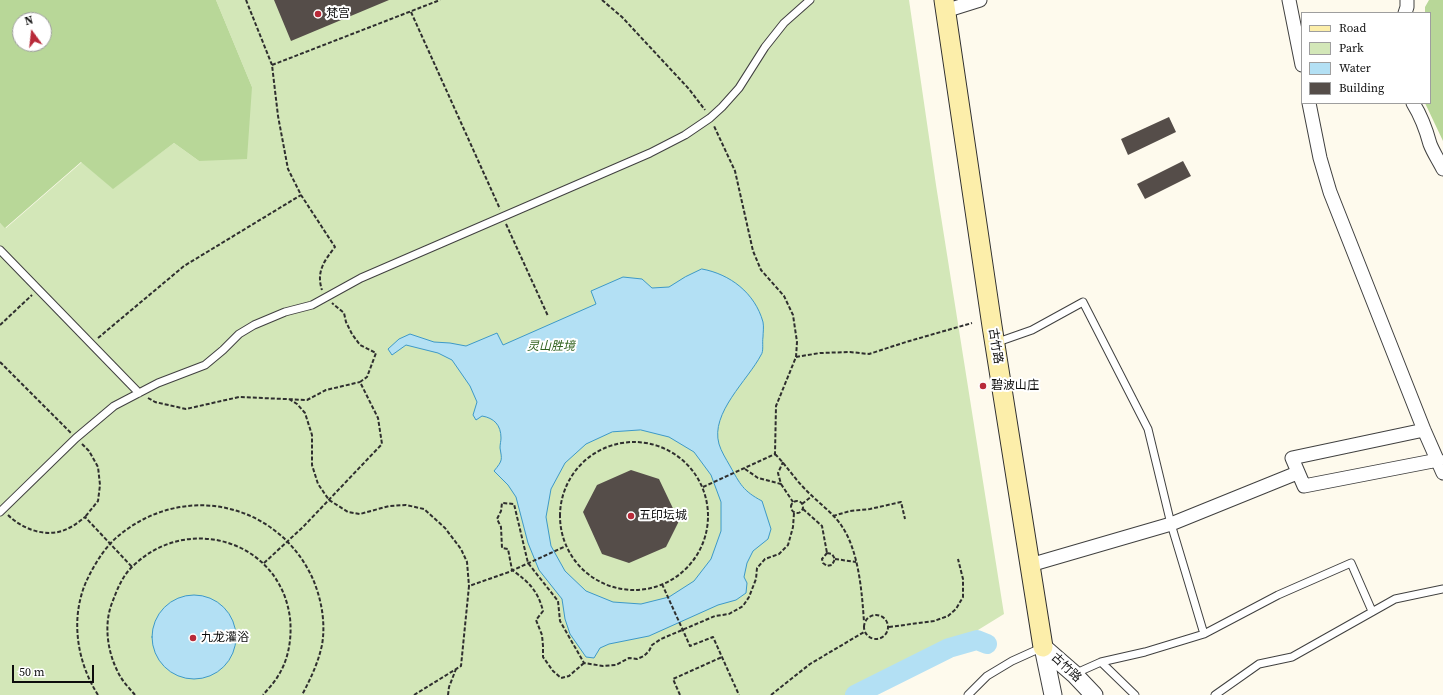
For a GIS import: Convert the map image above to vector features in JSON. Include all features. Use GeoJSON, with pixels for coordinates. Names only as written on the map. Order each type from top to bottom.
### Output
{"type":"FeatureCollection","features":[{"type":"Feature","properties":{"kind":"main road","name":"古竹路"},"geometry":{"type":"LineString","coordinates":[[944,6],[1043,647]]}},
{"type":"Feature","properties":{"kind":"street"},"geometry":{"type":"LineString","coordinates":[[944,6],[980,0]]}},
{"type":"Feature","properties":{"kind":"street"},"geometry":{"type":"LineString","coordinates":[[1289,0],[1301,60]]}},
{"type":"Feature","properties":{"kind":"street"},"geometry":{"type":"LineString","coordinates":[[1405,12],[1407,7],[1406,0]]}},
{"type":"Feature","properties":{"kind":"street"},"geometry":{"type":"LineString","coordinates":[[1309,104],[1320,158],[1330,192],[1424,430],[1443,473]]}},
{"type":"Feature","properties":{"kind":"street"},"geometry":{"type":"LineString","coordinates":[[1414,104],[1422,116],[1431,144],[1443,170]]}},
{"type":"Feature","properties":{"kind":"street"},"geometry":{"type":"LineString","coordinates":[[1424,430],[1292,458],[1304,486],[1438,460]]}},
{"type":"Feature","properties":{"kind":"street"},"geometry":{"type":"LineString","coordinates":[[1030,565],[1171,524],[1298,473]]}},
{"type":"Feature","properties":{"kind":"street"},"geometry":{"type":"LineString","coordinates":[[1043,647],[1053,695]]}},
{"type":"Feature","properties":{"kind":"street","name":"古竹路"},"geometry":{"type":"LineString","coordinates":[[1043,647],[1074,674],[1094,695]]}},
{"type":"Feature","properties":{"kind":"lane"},"geometry":{"type":"LineString","coordinates":[[1,511],[76,438],[114,406],[158,383],[205,365],[239,334],[254,325],[285,312],[312,305],[361,278],[650,153],[685,135],[710,118],[738,88],[765,47],[784,23],[810,0]]}},
{"type":"Feature","properties":{"kind":"lane"},"geometry":{"type":"LineString","coordinates":[[0,250],[139,393]]}},
{"type":"Feature","properties":{"kind":"lane"},"geometry":{"type":"LineString","coordinates":[[995,343],[1032,330],[1083,302],[1148,429],[1171,524],[1204,634]]}},
{"type":"Feature","properties":{"kind":"lane"},"geometry":{"type":"LineString","coordinates":[[1074,674],[1101,662],[1145,652],[1204,634],[1278,596],[1351,563],[1372,611]]}},
{"type":"Feature","properties":{"kind":"lane"},"geometry":{"type":"LineString","coordinates":[[1215,695],[1259,664],[1292,657],[1395,599],[1443,589]]}},
{"type":"Feature","properties":{"kind":"lane"},"geometry":{"type":"LineString","coordinates":[[968,695],[987,676],[1012,661],[1043,647]]}},
{"type":"Feature","properties":{"kind":"lane"},"geometry":{"type":"LineString","coordinates":[[1101,662],[1135,695]]}},
{"type":"Feature","properties":{"kind":"path"},"geometry":{"type":"LineString","coordinates":[[272,65],[440,0]]}},
{"type":"Feature","properties":{"kind":"path"},"geometry":{"type":"LineString","coordinates":[[602,0],[622,17],[689,89],[710,118],[735,171],[752,245],[761,270],[784,296],[793,315],[797,342],[796,357],[776,406],[775,454],[793,476],[843,527],[852,545],[856,562],[863,604],[864,632],[870,638],[878,639],[886,635],[888,627],[886,619],[878,615],[870,616],[864,622]]}},
{"type":"Feature","properties":{"kind":"path"},"geometry":{"type":"LineString","coordinates":[[411,12],[548,316]]}},
{"type":"Feature","properties":{"kind":"path"},"geometry":{"type":"LineString","coordinates":[[91,344],[184,266],[301,194]]}},
{"type":"Feature","properties":{"kind":"path"},"geometry":{"type":"LineString","coordinates":[[0,325],[39,289]]}},
{"type":"Feature","properties":{"kind":"path"},"geometry":{"type":"LineString","coordinates":[[796,357],[820,353],[850,352],[869,354],[972,323]]}},
{"type":"Feature","properties":{"kind":"path"},"geometry":{"type":"LineString","coordinates":[[0,362],[89,452],[98,467],[100,485],[98,501],[85,517],[68,529],[50,534],[31,530],[14,521],[1,511]]}},
{"type":"Feature","properties":{"kind":"path"},"geometry":{"type":"LineString","coordinates":[[139,393],[155,402],[186,408],[239,397],[307,400],[326,390],[360,382]]}},
{"type":"Feature","properties":{"kind":"path"},"geometry":{"type":"LineString","coordinates":[[289,400],[297,404],[305,413],[312,435],[312,465],[318,484],[329,500],[348,512],[360,514],[389,506],[406,505],[424,509],[445,528],[461,549],[467,562],[469,586],[461,666],[414,695]]}},
{"type":"Feature","properties":{"kind":"path"},"geometry":{"type":"LineString","coordinates":[[630,442],[648,443],[665,449],[680,458],[693,471],[703,487],[707,502],[708,519],[706,536],[690,565],[662,584],[646,589],[630,590],[614,587],[599,581],[586,572],[575,560],[567,546],[561,529],[560,512],[568,483],[582,464],[596,453],[613,445],[630,442]]}},
{"type":"Feature","properties":{"kind":"path"},"geometry":{"type":"LineString","coordinates":[[703,487],[775,454]]}},
{"type":"Feature","properties":{"kind":"path"},"geometry":{"type":"LineString","coordinates":[[782,462],[778,473],[781,484],[794,502],[799,502],[802,504]]}},
{"type":"Feature","properties":{"kind":"path"},"geometry":{"type":"LineString","coordinates":[[745,468],[758,478],[781,484]]}},
{"type":"Feature","properties":{"kind":"path"},"geometry":{"type":"LineString","coordinates":[[802,504],[812,496]]}},
{"type":"Feature","properties":{"kind":"path"},"geometry":{"type":"LineString","coordinates":[[584,664],[560,621],[558,601],[530,563],[514,504],[502,503],[501,511],[497,519],[501,527],[502,548],[508,549],[512,570],[527,580],[541,601],[543,611],[536,620],[542,635],[543,657],[553,671],[561,678],[569,676],[584,664],[603,666],[616,665],[629,658],[637,659],[644,656],[649,651],[652,644],[661,639],[715,616],[729,614],[743,606],[749,597],[756,579],[757,568],[765,559],[779,554],[788,545],[793,527],[794,513],[791,507],[794,502]]}},
{"type":"Feature","properties":{"kind":"path"},"geometry":{"type":"LineString","coordinates":[[833,516],[850,511],[870,509],[901,502],[905,519]]}},
{"type":"Feature","properties":{"kind":"path"},"geometry":{"type":"LineString","coordinates":[[802,504],[803,509],[822,526],[826,553],[822,558],[823,563],[827,566],[832,565],[835,559]]}},
{"type":"Feature","properties":{"kind":"path"},"geometry":{"type":"LineString","coordinates":[[98,695],[85,670],[78,644],[78,617],[83,590],[94,565],[110,544],[132,525],[157,512],[184,506],[213,505],[240,511],[266,523],[288,541],[305,563],[317,588],[323,615],[322,643],[315,670],[302,695]]}},
{"type":"Feature","properties":{"kind":"path"},"geometry":{"type":"LineString","coordinates":[[794,513],[799,513],[803,509]]}},
{"type":"Feature","properties":{"kind":"path"},"geometry":{"type":"LineString","coordinates":[[85,517],[132,567]]}},
{"type":"Feature","properties":{"kind":"path"},"geometry":{"type":"LineString","coordinates":[[135,695],[120,676],[111,655],[107,632],[110,608],[118,586],[132,567],[151,552],[173,541],[197,538],[221,540],[244,549],[264,563],[279,583],[288,605],[291,629],[288,654],[278,676],[263,695]]}},
{"type":"Feature","properties":{"kind":"path"},"geometry":{"type":"LineString","coordinates":[[469,586],[530,563],[567,546]]}},
{"type":"Feature","properties":{"kind":"path"},"geometry":{"type":"LineString","coordinates":[[826,553],[832,554],[835,559],[856,562]]}},
{"type":"Feature","properties":{"kind":"path"},"geometry":{"type":"LineString","coordinates":[[888,627],[934,621],[948,616],[956,609],[963,597],[963,579],[958,559]]}},
{"type":"Feature","properties":{"kind":"path"},"geometry":{"type":"LineString","coordinates":[[662,584],[690,646],[713,637],[739,695]]}},
{"type":"Feature","properties":{"kind":"path"},"geometry":{"type":"LineString","coordinates":[[771,695],[810,664],[864,632]]}},
{"type":"Feature","properties":{"kind":"path"},"geometry":{"type":"LineString","coordinates":[[680,695],[673,679],[722,657]]}},
{"type":"Feature","properties":{"kind":"path"},"geometry":{"type":"LineString","coordinates":[[448,695],[449,687],[457,668]]}},
{"type":"Feature","properties":{"kind":"green space"},"geometry":{"type":"Polygon","coordinates":[[[0,0],[216,0],[252,87],[247,159],[199,161],[174,143],[113,189],[81,162],[5,228],[0,223],[0,0]]]}},
{"type":"Feature","properties":{"kind":"green space","name":"灵山胜境"},"geometry":{"type":"Polygon","coordinates":[[[216,0],[909,0],[936,185],[1004,614],[965,638],[850,695],[0,695],[0,223],[6,228],[82,162],[113,188],[174,143],[199,161],[252,87],[216,0]]]}},
{"type":"Feature","properties":{"kind":"green space"},"geometry":{"type":"Polygon","coordinates":[[[1429,0],[1443,0],[1443,141],[1425,104],[1431,104],[1431,12],[1425,12],[1425,7],[1429,0]]]}},
{"type":"Feature","properties":{"kind":"water"},"geometry":{"type":"Polygon","coordinates":[[[702,269],[722,275],[731,280],[748,294],[754,302],[763,322],[762,353],[725,409],[720,421],[718,432],[719,444],[725,458],[746,490],[762,501],[771,529],[768,539],[753,551],[747,563],[744,577],[747,583],[746,593],[736,600],[718,605],[649,636],[609,644],[600,648],[594,658],[586,657],[570,634],[565,619],[562,599],[539,570],[528,543],[516,497],[508,485],[494,471],[501,458],[500,429],[490,418],[482,416],[476,420],[473,415],[477,402],[470,386],[452,360],[438,353],[406,345],[392,355],[388,349],[399,339],[410,334],[434,342],[466,346],[497,333],[503,345],[596,304],[591,291],[623,277],[642,279],[652,288],[669,287],[702,269]],[[641,430],[612,432],[586,444],[565,463],[551,489],[546,517],[551,546],[565,571],[586,591],[613,602],[641,604],[669,597],[694,581],[711,559],[721,531],[721,502],[711,475],[694,452],[669,437],[641,430]]]}},
{"type":"Feature","properties":{"kind":"water"},"geometry":{"type":"Polygon","coordinates":[[[194,595],[210,598],[224,607],[233,621],[236,637],[233,653],[224,667],[210,676],[194,679],[178,676],[164,667],[155,653],[152,637],[155,621],[164,607],[178,598],[194,595]]]}},
{"type":"Feature","properties":{"kind":"building","name":"梵宫"},"geometry":{"type":"Polygon","coordinates":[[[274,0],[389,0],[291,41],[274,0]]]}},
{"type":"Feature","properties":{"kind":"building"},"geometry":{"type":"Polygon","coordinates":[[[1169,117],[1176,132],[1128,155],[1121,139],[1169,117]]]}},
{"type":"Feature","properties":{"kind":"building"},"geometry":{"type":"Polygon","coordinates":[[[1183,161],[1191,176],[1145,199],[1137,184],[1183,161]]]}},
{"type":"Feature","properties":{"kind":"building","name":"五印坛城"},"geometry":{"type":"Polygon","coordinates":[[[631,470],[659,479],[679,521],[666,547],[629,563],[602,554],[583,512],[597,485],[631,470]]]}},
{"type":"Feature","properties":{"kind":"waterway"},"geometry":{"type":"LineString","coordinates":[[855,695],[949,648],[977,640],[987,644]]}},
{"type":"Feature","properties":{"kind":"place","name":"梵宫"},"geometry":{"type":"Point","coordinates":[318,14]}},
{"type":"Feature","properties":{"kind":"place","name":"碧波山庄"},"geometry":{"type":"Point","coordinates":[983,386]}},
{"type":"Feature","properties":{"kind":"place","name":"五印坛城"},"geometry":{"type":"Point","coordinates":[631,516]}},
{"type":"Feature","properties":{"kind":"place","name":"九龙灌浴"},"geometry":{"type":"Point","coordinates":[193,638]}}]}
